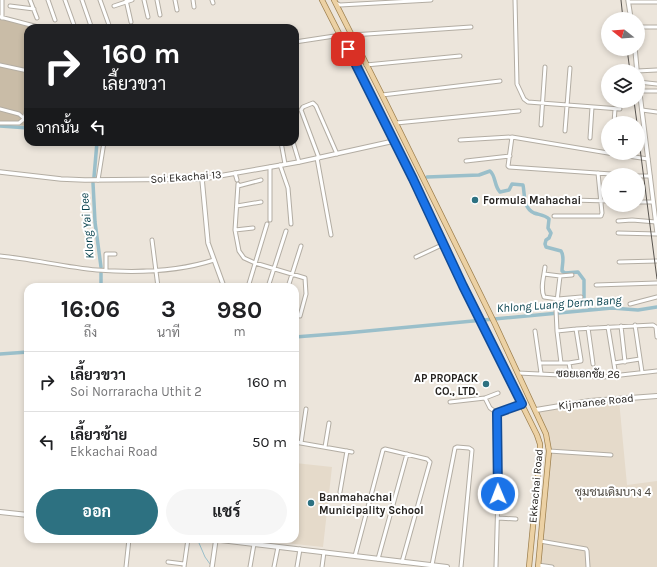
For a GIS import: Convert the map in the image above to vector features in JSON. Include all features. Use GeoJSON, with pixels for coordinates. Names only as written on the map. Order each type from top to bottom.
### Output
{"type":"FeatureCollection","features":[{"type":"Feature","properties":{"kind":"main road","name":"Ekkachai Road"},"geometry":{"type":"LineString","coordinates":[[322,0],[394,141],[478,317],[537,435],[540,444],[540,454],[529,567]]}},
{"type":"Feature","properties":{"kind":"main road","name":"Ekkachai Road"},"geometry":{"type":"LineString","coordinates":[[335,2],[495,324],[546,434],[549,451],[538,566]]}},
{"type":"Feature","properties":{"kind":"main road","name":"Kijmanee Road"},"geometry":{"type":"LineString","coordinates":[[536,410],[590,401],[657,396]]}},
{"type":"Feature","properties":{"kind":"main road"},"geometry":{"type":"LineString","coordinates":[[526,412],[536,410]]}},
{"type":"Feature","properties":{"kind":"main road"},"geometry":{"type":"LineString","coordinates":[[0,512],[24,515]]}},
{"type":"Feature","properties":{"kind":"main road"},"geometry":{"type":"LineString","coordinates":[[246,543],[447,567]]}},
{"type":"Feature","properties":{"kind":"street"},"geometry":{"type":"LineString","coordinates":[[2,0],[1,17],[27,24]]}},
{"type":"Feature","properties":{"kind":"street"},"geometry":{"type":"LineString","coordinates":[[30,0],[37,18]]}},
{"type":"Feature","properties":{"kind":"street"},"geometry":{"type":"LineString","coordinates":[[48,0],[55,20]]}},
{"type":"Feature","properties":{"kind":"street"},"geometry":{"type":"LineString","coordinates":[[65,0],[73,24]]}},
{"type":"Feature","properties":{"kind":"street"},"geometry":{"type":"LineString","coordinates":[[82,0],[90,24]]}},
{"type":"Feature","properties":{"kind":"street"},"geometry":{"type":"LineString","coordinates":[[100,0],[108,24]]}},
{"type":"Feature","properties":{"kind":"street"},"geometry":{"type":"LineString","coordinates":[[114,6],[132,0]]}},
{"type":"Feature","properties":{"kind":"street"},"geometry":{"type":"LineString","coordinates":[[144,0],[148,17]]}},
{"type":"Feature","properties":{"kind":"street"},"geometry":{"type":"LineString","coordinates":[[157,0],[160,15]]}},
{"type":"Feature","properties":{"kind":"street"},"geometry":{"type":"LineString","coordinates":[[175,0],[177,10]]}},
{"type":"Feature","properties":{"kind":"street"},"geometry":{"type":"LineString","coordinates":[[193,0],[194,6]]}},
{"type":"Feature","properties":{"kind":"street"},"geometry":{"type":"LineString","coordinates":[[335,2],[340,5],[431,0]]}},
{"type":"Feature","properties":{"kind":"street"},"geometry":{"type":"LineString","coordinates":[[514,0],[517,84],[524,99],[528,102],[620,109]]}},
{"type":"Feature","properties":{"kind":"street"},"geometry":{"type":"LineString","coordinates":[[126,1],[131,22]]}},
{"type":"Feature","properties":{"kind":"street"},"geometry":{"type":"LineString","coordinates":[[630,12],[628,1],[657,2]]}},
{"type":"Feature","properties":{"kind":"street"},"geometry":{"type":"LineString","coordinates":[[10,6],[34,9]]}},
{"type":"Feature","properties":{"kind":"street"},"geometry":{"type":"LineString","coordinates":[[352,35],[472,27]]}},
{"type":"Feature","properties":{"kind":"street"},"geometry":{"type":"LineString","coordinates":[[645,27],[657,27]]}},
{"type":"Feature","properties":{"kind":"street"},"geometry":{"type":"LineString","coordinates":[[299,41],[341,35]]}},
{"type":"Feature","properties":{"kind":"street"},"geometry":{"type":"LineString","coordinates":[[366,65],[460,56]]}},
{"type":"Feature","properties":{"kind":"street"},"geometry":{"type":"LineString","coordinates":[[0,64],[24,70]]}},
{"type":"Feature","properties":{"kind":"street"},"geometry":{"type":"LineString","coordinates":[[541,125],[545,66]]}},
{"type":"Feature","properties":{"kind":"street"},"geometry":{"type":"LineString","coordinates":[[565,131],[570,68]]}},
{"type":"Feature","properties":{"kind":"street"},"geometry":{"type":"LineString","coordinates":[[645,71],[657,70]]}},
{"type":"Feature","properties":{"kind":"street"},"geometry":{"type":"LineString","coordinates":[[382,95],[500,81]]}},
{"type":"Feature","properties":{"kind":"street"},"geometry":{"type":"LineString","coordinates":[[645,83],[657,84]]}},
{"type":"Feature","properties":{"kind":"street"},"geometry":{"type":"LineString","coordinates":[[645,91],[657,91]]}},
{"type":"Feature","properties":{"kind":"street"},"geometry":{"type":"LineString","coordinates":[[331,235],[318,158],[301,110],[303,107],[312,103],[316,106],[337,154]]}},
{"type":"Feature","properties":{"kind":"street"},"geometry":{"type":"LineString","coordinates":[[590,138],[592,107]]}},
{"type":"Feature","properties":{"kind":"street"},"geometry":{"type":"LineString","coordinates":[[0,109],[19,114],[24,119],[19,123],[0,123]]}},
{"type":"Feature","properties":{"kind":"street"},"geometry":{"type":"LineString","coordinates":[[614,116],[615,109]]}},
{"type":"Feature","properties":{"kind":"street"},"geometry":{"type":"LineString","coordinates":[[396,123],[519,110]]}},
{"type":"Feature","properties":{"kind":"street"},"geometry":{"type":"LineString","coordinates":[[618,233],[657,233],[642,110],[657,112]]}},
{"type":"Feature","properties":{"kind":"street"},"geometry":{"type":"LineString","coordinates":[[460,140],[512,137],[601,152]]}},
{"type":"Feature","properties":{"kind":"street"},"geometry":{"type":"LineString","coordinates":[[512,137],[509,167],[601,173]]}},
{"type":"Feature","properties":{"kind":"street","name":"Soi Ekachai 13"},"geometry":{"type":"LineString","coordinates":[[0,172],[61,179],[202,179],[299,162],[394,141]]}},
{"type":"Feature","properties":{"kind":"street"},"geometry":{"type":"LineString","coordinates":[[98,180],[103,146]]}},
{"type":"Feature","properties":{"kind":"street"},"geometry":{"type":"LineString","coordinates":[[282,146],[286,164]]}},
{"type":"Feature","properties":{"kind":"street"},"geometry":{"type":"LineString","coordinates":[[294,146],[299,162]]}},
{"type":"Feature","properties":{"kind":"street"},"geometry":{"type":"LineString","coordinates":[[466,161],[510,156]]}},
{"type":"Feature","properties":{"kind":"street"},"geometry":{"type":"LineString","coordinates":[[280,165],[288,188],[291,224]]}},
{"type":"Feature","properties":{"kind":"street"},"geometry":{"type":"LineString","coordinates":[[270,167],[270,220]]}},
{"type":"Feature","properties":{"kind":"street"},"geometry":{"type":"LineString","coordinates":[[535,199],[601,201],[598,173]]}},
{"type":"Feature","properties":{"kind":"street"},"geometry":{"type":"LineString","coordinates":[[235,174],[237,183],[235,230],[239,251],[246,260],[303,276],[305,279],[306,294],[300,316]]}},
{"type":"Feature","properties":{"kind":"street"},"geometry":{"type":"LineString","coordinates":[[645,176],[650,176]]}},
{"type":"Feature","properties":{"kind":"street"},"geometry":{"type":"LineString","coordinates":[[202,179],[206,236],[223,283]]}},
{"type":"Feature","properties":{"kind":"street"},"geometry":{"type":"LineString","coordinates":[[237,183],[261,180]]}},
{"type":"Feature","properties":{"kind":"street"},"geometry":{"type":"LineString","coordinates":[[237,206],[261,202]]}},
{"type":"Feature","properties":{"kind":"street"},"geometry":{"type":"LineString","coordinates":[[645,202],[653,202]]}},
{"type":"Feature","properties":{"kind":"street"},"geometry":{"type":"LineString","coordinates":[[554,216],[600,216],[602,212]]}},
{"type":"Feature","properties":{"kind":"street"},"geometry":{"type":"LineString","coordinates":[[618,221],[632,220],[656,222]]}},
{"type":"Feature","properties":{"kind":"street"},"geometry":{"type":"LineString","coordinates":[[249,283],[267,224]]}},
{"type":"Feature","properties":{"kind":"street"},"geometry":{"type":"LineString","coordinates":[[235,230],[253,228]]}},
{"type":"Feature","properties":{"kind":"street"},"geometry":{"type":"LineString","coordinates":[[269,283],[286,231]]}},
{"type":"Feature","properties":{"kind":"street"},"geometry":{"type":"LineString","coordinates":[[152,240],[158,283]]}},
{"type":"Feature","properties":{"kind":"street"},"geometry":{"type":"LineString","coordinates":[[416,257],[444,244]]}},
{"type":"Feature","properties":{"kind":"street"},"geometry":{"type":"LineString","coordinates":[[289,283],[301,246]]}},
{"type":"Feature","properties":{"kind":"street"},"geometry":{"type":"LineString","coordinates":[[106,270],[106,254],[115,254]]}},
{"type":"Feature","properties":{"kind":"street"},"geometry":{"type":"LineString","coordinates":[[0,256],[97,270],[156,271],[181,268],[214,260]]}},
{"type":"Feature","properties":{"kind":"street"},"geometry":{"type":"LineString","coordinates":[[619,262],[657,262]]}},
{"type":"Feature","properties":{"kind":"street"},"geometry":{"type":"LineString","coordinates":[[545,267],[543,296],[546,299],[581,297]]}},
{"type":"Feature","properties":{"kind":"street"},"geometry":{"type":"LineString","coordinates":[[544,274],[560,276],[572,275]]}},
{"type":"Feature","properties":{"kind":"street"},"geometry":{"type":"LineString","coordinates":[[560,276],[556,310],[556,331],[561,363]]}},
{"type":"Feature","properties":{"kind":"street"},"geometry":{"type":"LineString","coordinates":[[596,285],[657,283]]}},
{"type":"Feature","properties":{"kind":"street"},"geometry":{"type":"LineString","coordinates":[[630,304],[657,297]]}},
{"type":"Feature","properties":{"kind":"street"},"geometry":{"type":"LineString","coordinates":[[635,325],[642,372]]}},
{"type":"Feature","properties":{"kind":"street"},"geometry":{"type":"LineString","coordinates":[[556,331],[654,325],[656,327],[657,337]]}},
{"type":"Feature","properties":{"kind":"street"},"geometry":{"type":"LineString","coordinates":[[621,326],[625,362]]}},
{"type":"Feature","properties":{"kind":"street"},"geometry":{"type":"LineString","coordinates":[[608,327],[616,376]]}},
{"type":"Feature","properties":{"kind":"street"},"geometry":{"type":"LineString","coordinates":[[588,328],[593,364]]}},
{"type":"Feature","properties":{"kind":"street"},"geometry":{"type":"LineString","coordinates":[[540,363],[569,363],[581,361],[576,329]]}},
{"type":"Feature","properties":{"kind":"street"},"geometry":{"type":"LineString","coordinates":[[535,331],[541,373]]}},
{"type":"Feature","properties":{"kind":"street"},"geometry":{"type":"LineString","coordinates":[[614,363],[640,360]]}},
{"type":"Feature","properties":{"kind":"street"},"geometry":{"type":"LineString","coordinates":[[569,363],[571,375]]}},
{"type":"Feature","properties":{"kind":"street","name":"ซอยเอกชัย 26"},"geometry":{"type":"LineString","coordinates":[[518,373],[616,376],[657,371]]}},
{"type":"Feature","properties":{"kind":"street"},"geometry":{"type":"LineString","coordinates":[[450,402],[485,398],[498,393]]}},
{"type":"Feature","properties":{"kind":"street"},"geometry":{"type":"LineString","coordinates":[[485,398],[490,408],[497,413]]}},
{"type":"Feature","properties":{"kind":"street"},"geometry":{"type":"LineString","coordinates":[[497,413],[522,404]]}},
{"type":"Feature","properties":{"kind":"street"},"geometry":{"type":"LineString","coordinates":[[306,409],[301,443],[352,452]]}},
{"type":"Feature","properties":{"kind":"street"},"geometry":{"type":"LineString","coordinates":[[496,567],[498,518],[497,413]]}},
{"type":"Feature","properties":{"kind":"street"},"geometry":{"type":"LineString","coordinates":[[325,447],[329,423]]}},
{"type":"Feature","properties":{"kind":"street"},"geometry":{"type":"LineString","coordinates":[[432,565],[456,448],[469,448],[472,450],[461,567]]}},
{"type":"Feature","properties":{"kind":"street"},"geometry":{"type":"LineString","coordinates":[[355,556],[383,450],[427,459],[430,462],[402,562]]}},
{"type":"Feature","properties":{"kind":"street"},"geometry":{"type":"LineString","coordinates":[[340,492],[347,451]]}},
{"type":"Feature","properties":{"kind":"street"},"geometry":{"type":"LineString","coordinates":[[549,451],[611,455]]}},
{"type":"Feature","properties":{"kind":"street"},"geometry":{"type":"LineString","coordinates":[[378,559],[407,454]]}},
{"type":"Feature","properties":{"kind":"street"},"geometry":{"type":"LineString","coordinates":[[498,518],[516,519]]}},
{"type":"Feature","properties":{"kind":"street"},"geometry":{"type":"LineString","coordinates":[[540,541],[586,549],[588,567]]}},
{"type":"Feature","properties":{"kind":"street"},"geometry":{"type":"LineString","coordinates":[[126,567],[129,543]]}},
{"type":"Feature","properties":{"kind":"street"},"geometry":{"type":"LineString","coordinates":[[168,562],[184,565],[187,543]]}},
{"type":"Feature","properties":{"kind":"street"},"geometry":{"type":"LineString","coordinates":[[212,567],[215,543]]}},
{"type":"Feature","properties":{"kind":"street"},"geometry":{"type":"LineString","coordinates":[[250,567],[254,544]]}},
{"type":"Feature","properties":{"kind":"street"},"geometry":{"type":"LineString","coordinates":[[274,567],[278,547]]}},
{"type":"Feature","properties":{"kind":"street"},"geometry":{"type":"LineString","coordinates":[[297,567],[300,549]]}},
{"type":"Feature","properties":{"kind":"street"},"geometry":{"type":"LineString","coordinates":[[322,567],[324,552]]}},
{"type":"Feature","properties":{"kind":"street"},"geometry":{"type":"LineString","coordinates":[[538,566],[552,567]]}},
{"type":"Feature","properties":{"kind":"shaded area"},"geometry":{"type":"Polygon","coordinates":[[[1,0],[2,16],[33,24],[24,24],[24,126],[0,124],[1,0]]]}},
{"type":"Feature","properties":{"kind":"shaded area"},"geometry":{"type":"Polygon","coordinates":[[[619,400],[627,485],[657,481],[657,567],[538,567],[549,451],[536,410],[619,400]]]}},
{"type":"Feature","properties":{"kind":"shaded area","name":"Banmahachai Municipality School"},"geometry":{"type":"Polygon","coordinates":[[[299,463],[332,467],[323,547],[285,543],[299,543],[299,463]]]}},
{"type":"Feature","properties":{"kind":"waterway","name":"Klong Yai Dee"},"geometry":{"type":"LineString","coordinates":[[0,126],[24,128]]}},
{"type":"Feature","properties":{"kind":"waterway","name":"Klong Yai Dee"},"geometry":{"type":"LineString","coordinates":[[94,177],[97,146]]}},
{"type":"Feature","properties":{"kind":"waterway"},"geometry":{"type":"LineString","coordinates":[[427,177],[479,175],[490,171],[500,192],[509,190],[512,184],[523,185],[526,205],[530,211],[549,219],[548,228],[551,233],[549,238],[546,240],[546,247],[561,251],[563,258],[562,271],[565,273],[578,272],[584,280],[585,303],[592,310]]}},
{"type":"Feature","properties":{"kind":"waterway","name":"Klong Yai Dee"},"geometry":{"type":"LineString","coordinates":[[93,183],[95,222],[101,267]]}},
{"type":"Feature","properties":{"kind":"waterway","name":"Klong Yai Dee"},"geometry":{"type":"LineString","coordinates":[[101,273],[101,283]]}},
{"type":"Feature","properties":{"kind":"waterway","name":"Khlong Luang Derm Bang"},"geometry":{"type":"LineString","coordinates":[[299,337],[612,308],[638,310],[657,307]]}},
{"type":"Feature","properties":{"kind":"waterway","name":"Khlong Luang Derm Bang"},"geometry":{"type":"LineString","coordinates":[[0,354],[24,352]]}},
{"type":"Feature","properties":{"kind":"waterway"},"geometry":{"type":"LineString","coordinates":[[199,543],[210,564]]}},
{"type":"Feature","properties":{"kind":"railway"},"geometry":{"type":"LineString","coordinates":[[621,0],[622,12]]}},
{"type":"Feature","properties":{"kind":"railway"},"geometry":{"type":"LineString","coordinates":[[628,56],[629,64]]}},
{"type":"Feature","properties":{"kind":"railway"},"geometry":{"type":"LineString","coordinates":[[635,108],[636,116]]}},
{"type":"Feature","properties":{"kind":"railway"},"geometry":{"type":"LineString","coordinates":[[642,160],[657,279]]}},
{"type":"Feature","properties":{"kind":"place","name":"Formula Mahachai"},"geometry":{"type":"Point","coordinates":[475,200]}},
{"type":"Feature","properties":{"kind":"place","name":"AP PROPACK CO., LTD."},"geometry":{"type":"Point","coordinates":[486,384]}},
{"type":"Feature","properties":{"kind":"place","name":"Banmahachai Municipality School"},"geometry":{"type":"Point","coordinates":[311,503]}},
{"type":"Feature","properties":{"kind":"district","name":"ชุมชนเดิมบาง 4"},"geometry":{"type":"Point","coordinates":[613,492]}},
{"type":"Feature","properties":{"kind":"route"},"geometry":{"type":"LineString","coordinates":[[348,49],[413,179],[478,317],[522,404],[497,413],[498,494]]}}]}
